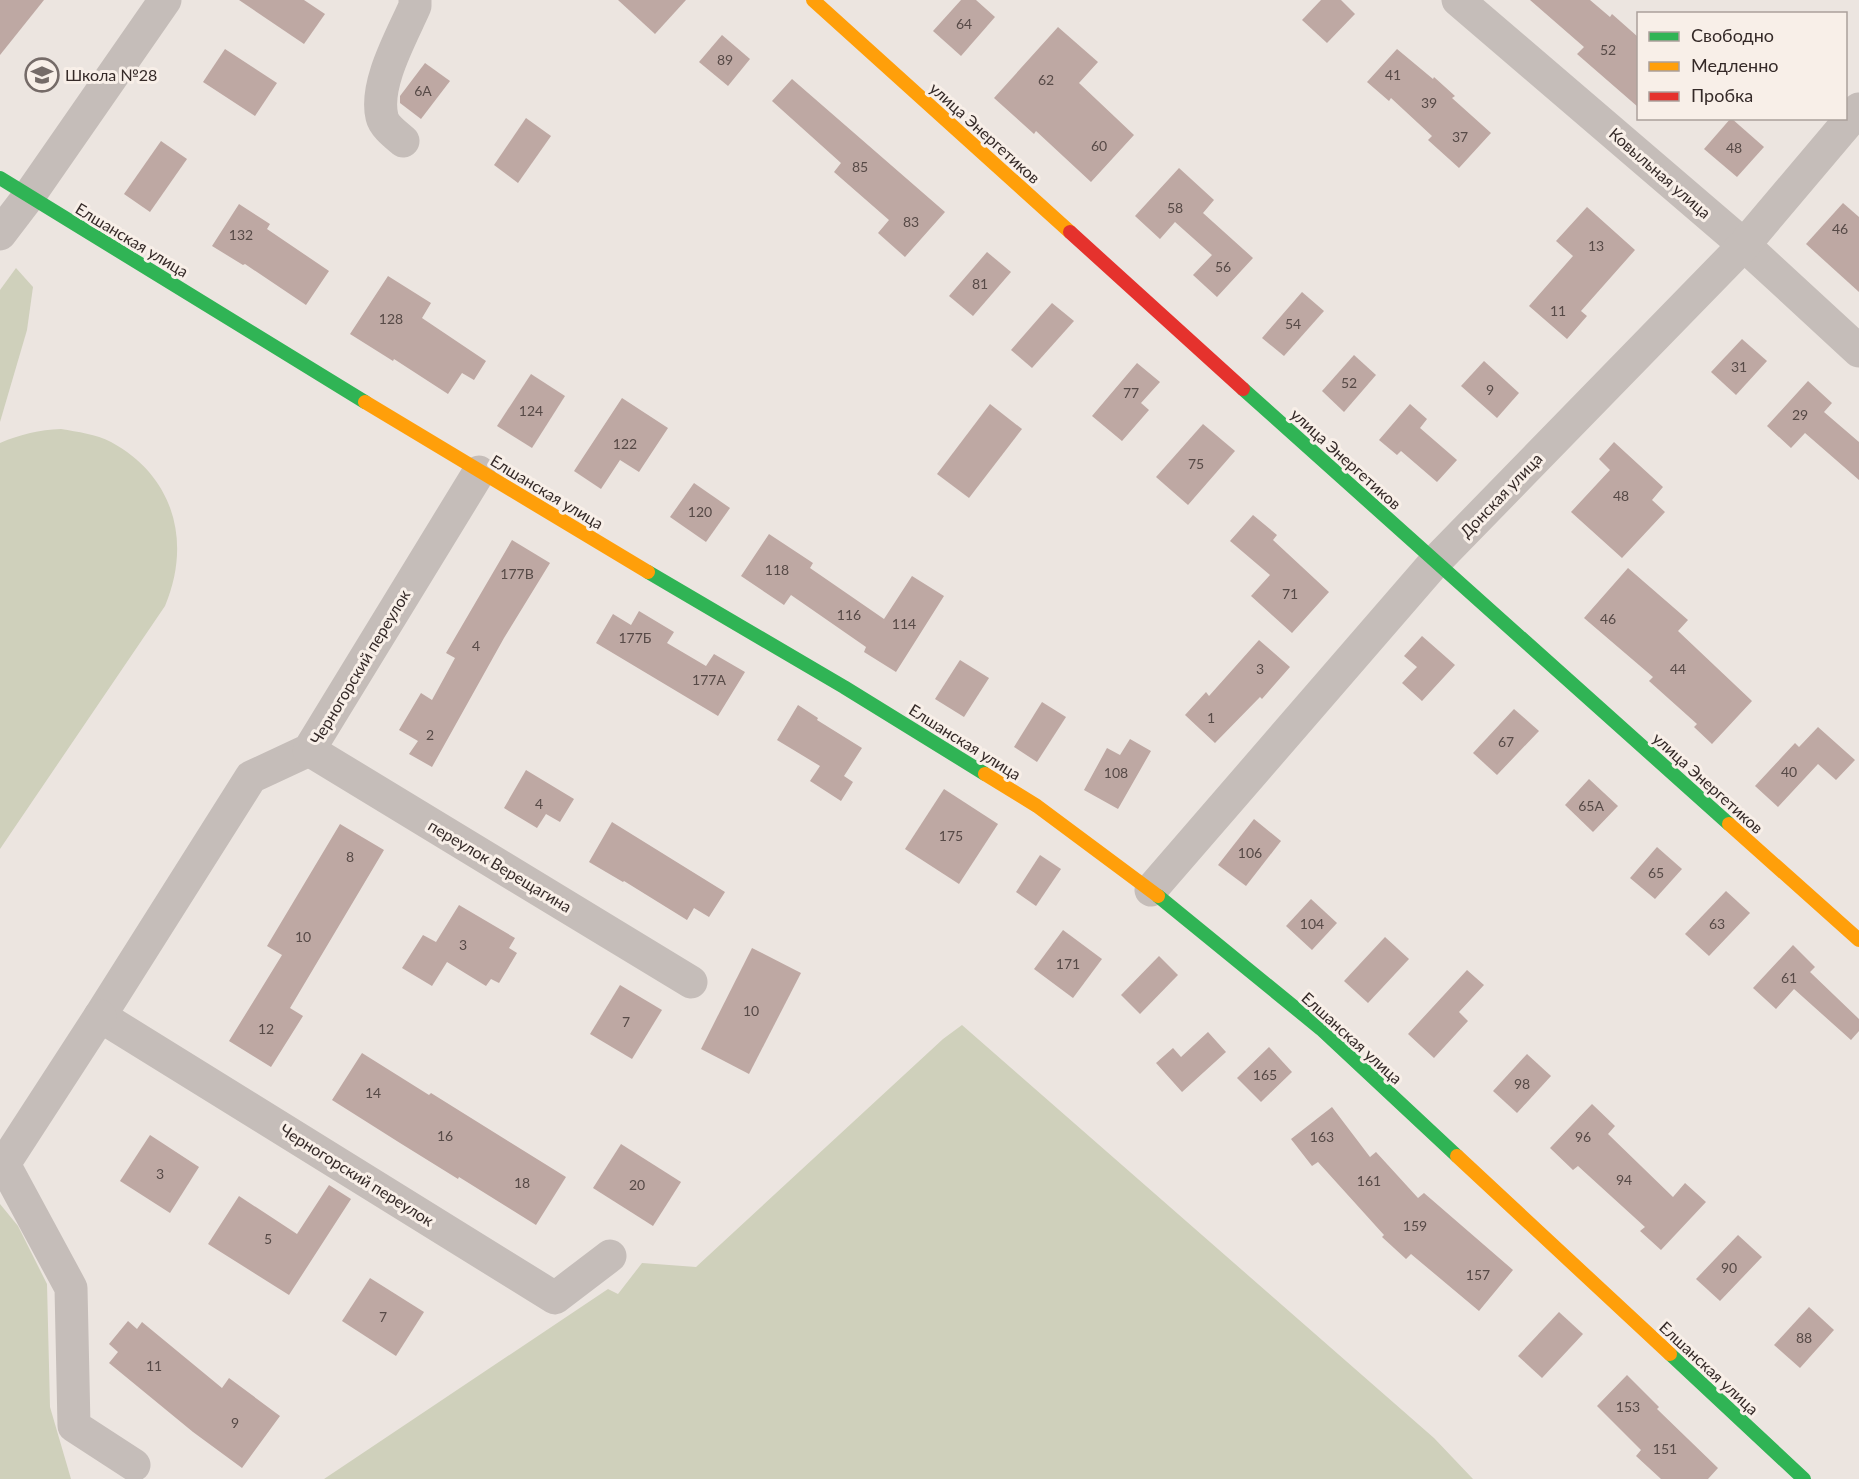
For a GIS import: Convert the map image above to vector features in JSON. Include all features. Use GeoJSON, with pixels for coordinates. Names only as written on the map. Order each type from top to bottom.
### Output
{"type":"FeatureCollection","features":[{"type":"Feature","properties":{"kind":"main road","name":"улица Энергетиков"},"geometry":{"type":"LineString","coordinates":[[813,0],[1435,562],[1859,940]]}},
{"type":"Feature","properties":{"kind":"main road","name":"Елшанская улица"},"geometry":{"type":"LineString","coordinates":[[0,178],[479,472],[844,687],[1027,800],[1151,890],[1321,1029],[1804,1479]]}},
{"type":"Feature","properties":{"kind":"street"},"geometry":{"type":"LineString","coordinates":[[0,234],[29,196],[165,0]]}},
{"type":"Feature","properties":{"kind":"street"},"geometry":{"type":"LineString","coordinates":[[403,141],[393,133],[382,118],[382,84],[415,0]]}},
{"type":"Feature","properties":{"kind":"street","name":"Ковыльная улица"},"geometry":{"type":"LineString","coordinates":[[1458,0],[1744,245],[1859,351]]}},
{"type":"Feature","properties":{"kind":"street","name":"Донская улица"},"geometry":{"type":"LineString","coordinates":[[1151,890],[1435,562],[1744,245],[1859,109]]}},
{"type":"Feature","properties":{"kind":"street","name":"Черногорский переулок"},"geometry":{"type":"LineString","coordinates":[[134,1465],[74,1426],[71,1288],[4,1164],[251,777],[309,750],[479,472]]}},
{"type":"Feature","properties":{"kind":"street","name":"переулок Верещагина"},"geometry":{"type":"LineString","coordinates":[[309,750],[691,982]]}},
{"type":"Feature","properties":{"kind":"street","name":"Черногорский переулок"},"geometry":{"type":"LineString","coordinates":[[100,1016],[555,1298],[610,1257]]}},
{"type":"Feature","properties":{"kind":"green space"},"geometry":{"type":"Polygon","coordinates":[[[16,268],[33,287],[27,330],[0,422],[0,290],[16,268]]]}},
{"type":"Feature","properties":{"kind":"green space"},"geometry":{"type":"Polygon","coordinates":[[[61,429],[105,439],[133,456],[150,473],[163,492],[172,513],[177,558],[173,582],[165,606],[0,849],[0,443],[30,433],[61,429]]]}},
{"type":"Feature","properties":{"kind":"green space"},"geometry":{"type":"Polygon","coordinates":[[[962,1025],[1434,1438],[1473,1479],[324,1479],[608,1289],[618,1294],[642,1263],[696,1267],[943,1039],[962,1025]]]}},
{"type":"Feature","properties":{"kind":"green space"},"geometry":{"type":"Polygon","coordinates":[[[0,1204],[18,1226],[47,1284],[50,1407],[71,1479],[0,1479],[0,1204]]]}},
{"type":"Feature","properties":{"kind":"building"},"geometry":{"type":"Polygon","coordinates":[[[0,0],[44,0],[0,55],[0,0]]]}},
{"type":"Feature","properties":{"kind":"building"},"geometry":{"type":"Polygon","coordinates":[[[239,0],[304,0],[325,14],[304,44],[239,0]]]}},
{"type":"Feature","properties":{"kind":"building"},"geometry":{"type":"Polygon","coordinates":[[[618,0],[686,0],[655,34],[618,0]]]}},
{"type":"Feature","properties":{"kind":"building"},"geometry":{"type":"Polygon","coordinates":[[[961,0],[976,0],[995,17],[961,56],[933,31],[961,0]]]}},
{"type":"Feature","properties":{"kind":"building"},"geometry":{"type":"Polygon","coordinates":[[[1321,0],[1341,0],[1355,14],[1327,43],[1302,20],[1321,0]]]}},
{"type":"Feature","properties":{"kind":"building"},"geometry":{"type":"Polygon","coordinates":[[[1530,0],[1590,0],[1610,17],[1612,14],[1637,36],[1637,106],[1577,54],[1584,47],[1530,0]]]}},
{"type":"Feature","properties":{"kind":"building"},"geometry":{"type":"Polygon","coordinates":[[[1058,27],[1098,62],[1079,83],[1134,135],[1091,182],[1036,131],[1034,134],[994,98],[1058,27]]]}},
{"type":"Feature","properties":{"kind":"building"},"geometry":{"type":"Polygon","coordinates":[[[722,35],[750,59],[728,86],[699,62],[722,35]]]}},
{"type":"Feature","properties":{"kind":"building"},"geometry":{"type":"Polygon","coordinates":[[[225,49],[277,83],[255,116],[203,82],[225,49]]]}},
{"type":"Feature","properties":{"kind":"building"},"geometry":{"type":"Polygon","coordinates":[[[1397,49],[1433,79],[1434,77],[1455,96],[1452,98],[1491,133],[1459,168],[1428,140],[1432,136],[1391,98],[1389,101],[1367,82],[1397,49]]]}},
{"type":"Feature","properties":{"kind":"building"},"geometry":{"type":"Polygon","coordinates":[[[425,63],[450,81],[421,119],[400,103],[400,96],[425,63]]]}},
{"type":"Feature","properties":{"kind":"building"},"geometry":{"type":"Polygon","coordinates":[[[792,79],[945,212],[905,257],[878,233],[889,220],[834,172],[841,163],[772,101],[792,79]]]}},
{"type":"Feature","properties":{"kind":"building"},"geometry":{"type":"Polygon","coordinates":[[[526,118],[551,136],[518,183],[494,165],[526,118]]]}},
{"type":"Feature","properties":{"kind":"building"},"geometry":{"type":"Polygon","coordinates":[[[1729,120],[1733,120],[1764,147],[1737,177],[1704,149],[1729,120]]]}},
{"type":"Feature","properties":{"kind":"building"},"geometry":{"type":"Polygon","coordinates":[[[161,141],[187,159],[150,212],[124,194],[161,141]]]}},
{"type":"Feature","properties":{"kind":"building"},"geometry":{"type":"Polygon","coordinates":[[[1179,168],[1214,200],[1203,213],[1253,258],[1217,297],[1193,275],[1212,255],[1175,222],[1160,239],[1135,216],[1179,168]]]}},
{"type":"Feature","properties":{"kind":"building"},"geometry":{"type":"Polygon","coordinates":[[[1843,203],[1859,217],[1859,292],[1806,244],[1843,203]]]}},
{"type":"Feature","properties":{"kind":"building"},"geometry":{"type":"Polygon","coordinates":[[[239,204],[270,224],[267,229],[329,271],[306,305],[245,264],[243,265],[212,246],[239,204]]]}},
{"type":"Feature","properties":{"kind":"building"},"geometry":{"type":"Polygon","coordinates":[[[1587,207],[1635,250],[1581,311],[1587,316],[1567,339],[1529,306],[1573,256],[1556,241],[1587,207]]]}},
{"type":"Feature","properties":{"kind":"building"},"geometry":{"type":"Polygon","coordinates":[[[987,252],[1011,272],[973,316],[949,296],[987,252]]]}},
{"type":"Feature","properties":{"kind":"building"},"geometry":{"type":"Polygon","coordinates":[[[388,276],[431,303],[422,318],[486,361],[474,380],[462,373],[448,394],[350,334],[388,276]]]}},
{"type":"Feature","properties":{"kind":"building"},"geometry":{"type":"Polygon","coordinates":[[[1302,292],[1324,311],[1284,356],[1262,338],[1302,292]]]}},
{"type":"Feature","properties":{"kind":"building"},"geometry":{"type":"Polygon","coordinates":[[[1052,303],[1074,321],[1032,368],[1011,350],[1052,303]]]}},
{"type":"Feature","properties":{"kind":"building"},"geometry":{"type":"Polygon","coordinates":[[[1742,339],[1767,361],[1736,395],[1711,372],[1742,339]]]}},
{"type":"Feature","properties":{"kind":"building"},"geometry":{"type":"Polygon","coordinates":[[[1354,355],[1376,375],[1344,412],[1322,391],[1354,355]]]}},
{"type":"Feature","properties":{"kind":"building"},"geometry":{"type":"Polygon","coordinates":[[[1484,361],[1519,393],[1497,418],[1461,386],[1484,361]]]}},
{"type":"Feature","properties":{"kind":"building"},"geometry":{"type":"Polygon","coordinates":[[[1137,363],[1160,382],[1141,403],[1149,410],[1122,441],[1092,416],[1137,363]]]}},
{"type":"Feature","properties":{"kind":"building"},"geometry":{"type":"Polygon","coordinates":[[[531,374],[565,396],[532,448],[497,426],[531,374]]]}},
{"type":"Feature","properties":{"kind":"building"},"geometry":{"type":"Polygon","coordinates":[[[1808,381],[1832,403],[1824,412],[1859,442],[1859,480],[1805,433],[1791,448],[1767,426],[1808,381]]]}},
{"type":"Feature","properties":{"kind":"building"},"geometry":{"type":"Polygon","coordinates":[[[622,398],[668,428],[639,472],[620,460],[601,489],[574,471],[622,398]]]}},
{"type":"Feature","properties":{"kind":"building"},"geometry":{"type":"Polygon","coordinates":[[[990,404],[1022,429],[969,498],[937,474],[990,404]]]}},
{"type":"Feature","properties":{"kind":"building"},"geometry":{"type":"Polygon","coordinates":[[[1410,404],[1427,419],[1420,428],[1457,460],[1437,482],[1401,451],[1397,455],[1379,440],[1410,404]]]}},
{"type":"Feature","properties":{"kind":"building"},"geometry":{"type":"Polygon","coordinates":[[[1203,424],[1235,451],[1188,505],[1156,477],[1203,424]]]}},
{"type":"Feature","properties":{"kind":"building"},"geometry":{"type":"Polygon","coordinates":[[[1614,442],[1663,487],[1652,500],[1665,512],[1622,558],[1571,512],[1610,470],[1599,459],[1614,442]]]}},
{"type":"Feature","properties":{"kind":"building"},"geometry":{"type":"Polygon","coordinates":[[[694,483],[730,508],[706,542],[670,517],[694,483]]]}},
{"type":"Feature","properties":{"kind":"building"},"geometry":{"type":"Polygon","coordinates":[[[1253,515],[1277,535],[1273,540],[1329,592],[1292,633],[1251,596],[1270,575],[1230,541],[1253,515]]]}},
{"type":"Feature","properties":{"kind":"building"},"geometry":{"type":"Polygon","coordinates":[[[769,534],[813,563],[810,568],[884,619],[912,576],[944,596],[896,672],[864,652],[866,647],[791,595],[784,605],[741,576],[769,534]]]}},
{"type":"Feature","properties":{"kind":"building"},"geometry":{"type":"Polygon","coordinates":[[[512,540],[550,563],[504,638],[432,767],[409,754],[418,741],[399,730],[421,693],[432,700],[455,658],[446,653],[512,540]]]}},
{"type":"Feature","properties":{"kind":"building"},"geometry":{"type":"Polygon","coordinates":[[[1628,568],[1688,620],[1678,631],[1752,701],[1712,744],[1694,727],[1697,724],[1649,681],[1653,677],[1584,618],[1628,568]]]}},
{"type":"Feature","properties":{"kind":"building"},"geometry":{"type":"Polygon","coordinates":[[[639,611],[674,632],[667,643],[706,666],[714,654],[745,672],[718,716],[596,643],[613,614],[631,625],[639,611]]]}},
{"type":"Feature","properties":{"kind":"building"},"geometry":{"type":"Polygon","coordinates":[[[1422,636],[1455,665],[1422,701],[1402,683],[1417,667],[1404,656],[1422,636]]]}},
{"type":"Feature","properties":{"kind":"building"},"geometry":{"type":"Polygon","coordinates":[[[1259,640],[1290,667],[1262,699],[1260,697],[1215,743],[1185,715],[1206,692],[1209,696],[1259,640]]]}},
{"type":"Feature","properties":{"kind":"building"},"geometry":{"type":"Polygon","coordinates":[[[960,660],[989,678],[964,717],[935,699],[960,660]]]}},
{"type":"Feature","properties":{"kind":"building"},"geometry":{"type":"Polygon","coordinates":[[[1042,702],[1066,717],[1037,762],[1014,747],[1042,702]]]}},
{"type":"Feature","properties":{"kind":"building"},"geometry":{"type":"Polygon","coordinates":[[[798,705],[818,718],[817,720],[862,748],[844,776],[853,782],[841,801],[810,781],[820,766],[777,740],[798,705]]]}},
{"type":"Feature","properties":{"kind":"building"},"geometry":{"type":"Polygon","coordinates":[[[1514,709],[1539,731],[1497,775],[1473,753],[1514,709]]]}},
{"type":"Feature","properties":{"kind":"building"},"geometry":{"type":"Polygon","coordinates":[[[1818,727],[1855,760],[1836,780],[1818,764],[1778,807],[1755,786],[1795,743],[1799,747],[1818,727]]]}},
{"type":"Feature","properties":{"kind":"building"},"geometry":{"type":"Polygon","coordinates":[[[1130,739],[1151,751],[1118,809],[1084,790],[1107,748],[1120,755],[1130,739]]]}},
{"type":"Feature","properties":{"kind":"building"},"geometry":{"type":"Polygon","coordinates":[[[526,770],[574,799],[560,822],[546,814],[537,828],[504,808],[526,770]]]}},
{"type":"Feature","properties":{"kind":"building"},"geometry":{"type":"Polygon","coordinates":[[[1589,779],[1618,806],[1593,832],[1565,805],[1589,779]]]}},
{"type":"Feature","properties":{"kind":"building"},"geometry":{"type":"Polygon","coordinates":[[[944,789],[998,824],[959,884],[905,849],[944,789]]]}},
{"type":"Feature","properties":{"kind":"building"},"geometry":{"type":"Polygon","coordinates":[[[1254,819],[1281,841],[1246,886],[1218,865],[1254,819]]]}},
{"type":"Feature","properties":{"kind":"building"},"geometry":{"type":"Polygon","coordinates":[[[612,822],[725,892],[709,917],[694,908],[687,920],[589,862],[612,822]]]}},
{"type":"Feature","properties":{"kind":"building"},"geometry":{"type":"Polygon","coordinates":[[[340,824],[384,850],[290,1008],[303,1016],[271,1067],[229,1041],[282,955],[267,946],[340,824]]]}},
{"type":"Feature","properties":{"kind":"building"},"geometry":{"type":"Polygon","coordinates":[[[1657,847],[1682,869],[1655,899],[1630,878],[1657,847]]]}},
{"type":"Feature","properties":{"kind":"building"},"geometry":{"type":"Polygon","coordinates":[[[1040,855],[1061,869],[1036,906],[1016,892],[1040,855]]]}},
{"type":"Feature","properties":{"kind":"building"},"geometry":{"type":"Polygon","coordinates":[[[1726,891],[1750,913],[1709,956],[1685,934],[1726,891]]]}},
{"type":"Feature","properties":{"kind":"building"},"geometry":{"type":"Polygon","coordinates":[[[1311,899],[1337,923],[1312,950],[1286,926],[1311,899]]]}},
{"type":"Feature","properties":{"kind":"building"},"geometry":{"type":"Polygon","coordinates":[[[459,905],[515,938],[509,948],[517,953],[499,983],[491,979],[486,986],[447,962],[432,986],[402,968],[423,935],[436,942],[459,905]]]}},
{"type":"Feature","properties":{"kind":"building"},"geometry":{"type":"Polygon","coordinates":[[[1063,930],[1102,959],[1073,998],[1034,969],[1063,930]]]}},
{"type":"Feature","properties":{"kind":"building"},"geometry":{"type":"Polygon","coordinates":[[[1385,937],[1409,959],[1368,1003],[1344,981],[1385,937]]]}},
{"type":"Feature","properties":{"kind":"building"},"geometry":{"type":"Polygon","coordinates":[[[1793,945],[1815,967],[1810,972],[1859,1019],[1859,1031],[1851,1040],[1794,989],[1776,1009],[1753,988],[1793,945]]]}},
{"type":"Feature","properties":{"kind":"building"},"geometry":{"type":"Polygon","coordinates":[[[752,948],[801,973],[749,1074],[701,1049],[752,948]]]}},
{"type":"Feature","properties":{"kind":"building"},"geometry":{"type":"Polygon","coordinates":[[[1159,956],[1178,975],[1140,1014],[1121,995],[1159,956]]]}},
{"type":"Feature","properties":{"kind":"building"},"geometry":{"type":"Polygon","coordinates":[[[1467,970],[1484,985],[1459,1012],[1468,1021],[1434,1058],[1408,1034],[1467,970]]]}},
{"type":"Feature","properties":{"kind":"building"},"geometry":{"type":"Polygon","coordinates":[[[620,985],[662,1010],[632,1059],[590,1034],[620,985]]]}},
{"type":"Feature","properties":{"kind":"building"},"geometry":{"type":"Polygon","coordinates":[[[1208,1032],[1226,1052],[1182,1092],[1156,1063],[1173,1048],[1181,1057],[1208,1032]]]}},
{"type":"Feature","properties":{"kind":"building"},"geometry":{"type":"Polygon","coordinates":[[[1269,1047],[1292,1072],[1261,1102],[1237,1078],[1269,1047]]]}},
{"type":"Feature","properties":{"kind":"building"},"geometry":{"type":"Polygon","coordinates":[[[362,1053],[566,1177],[536,1225],[332,1100],[362,1053]]]}},
{"type":"Feature","properties":{"kind":"building"},"geometry":{"type":"Polygon","coordinates":[[[1527,1054],[1551,1076],[1517,1113],[1493,1091],[1527,1054]]]}},
{"type":"Feature","properties":{"kind":"building"},"geometry":{"type":"Polygon","coordinates":[[[1592,1104],[1615,1126],[1608,1134],[1673,1197],[1685,1183],[1706,1202],[1661,1250],[1640,1231],[1645,1227],[1578,1166],[1573,1170],[1550,1148],[1592,1104]]]}},
{"type":"Feature","properties":{"kind":"building"},"geometry":{"type":"Polygon","coordinates":[[[1332,1107],[1370,1157],[1376,1152],[1418,1198],[1424,1193],[1513,1270],[1479,1311],[1411,1254],[1406,1259],[1382,1237],[1384,1235],[1318,1162],[1312,1166],[1291,1139],[1332,1107]]]}},
{"type":"Feature","properties":{"kind":"building"},"geometry":{"type":"Polygon","coordinates":[[[150,1135],[199,1167],[170,1213],[120,1181],[150,1135]]]}},
{"type":"Feature","properties":{"kind":"building"},"geometry":{"type":"Polygon","coordinates":[[[621,1144],[681,1182],[653,1226],[593,1188],[621,1144]]]}},
{"type":"Feature","properties":{"kind":"building"},"geometry":{"type":"Polygon","coordinates":[[[329,1185],[351,1199],[289,1295],[208,1244],[239,1196],[297,1234],[329,1185]]]}},
{"type":"Feature","properties":{"kind":"building"},"geometry":{"type":"Polygon","coordinates":[[[1738,1235],[1762,1257],[1720,1301],[1696,1279],[1738,1235]]]}},
{"type":"Feature","properties":{"kind":"building"},"geometry":{"type":"Polygon","coordinates":[[[370,1278],[424,1312],[396,1356],[342,1321],[370,1278]]]}},
{"type":"Feature","properties":{"kind":"building"},"geometry":{"type":"Polygon","coordinates":[[[1809,1307],[1834,1330],[1800,1368],[1774,1345],[1809,1307]]]}},
{"type":"Feature","properties":{"kind":"building"},"geometry":{"type":"Polygon","coordinates":[[[1559,1312],[1583,1334],[1542,1378],[1518,1356],[1559,1312]]]}},
{"type":"Feature","properties":{"kind":"building"},"geometry":{"type":"Polygon","coordinates":[[[128,1321],[137,1329],[142,1322],[222,1388],[229,1378],[280,1416],[242,1468],[193,1432],[109,1363],[118,1352],[109,1344],[128,1321]]]}},
{"type":"Feature","properties":{"kind":"building"},"geometry":{"type":"Polygon","coordinates":[[[1627,1375],[1659,1407],[1657,1409],[1718,1468],[1708,1479],[1661,1479],[1636,1456],[1641,1450],[1597,1406],[1627,1375]]]}},
{"type":"Feature","properties":{"kind":"traffic: fast"},"geometry":{"type":"LineString","coordinates":[[0,178],[365,402]]}},
{"type":"Feature","properties":{"kind":"traffic: fast"},"geometry":{"type":"LineString","coordinates":[[1243,389],[1729,824]]}},
{"type":"Feature","properties":{"kind":"traffic: fast"},"geometry":{"type":"LineString","coordinates":[[648,572],[844,687],[985,774]]}},
{"type":"Feature","properties":{"kind":"traffic: fast"},"geometry":{"type":"LineString","coordinates":[[1158,896],[1321,1029],[1457,1156]]}},
{"type":"Feature","properties":{"kind":"traffic: fast"},"geometry":{"type":"LineString","coordinates":[[1670,1354],[1804,1479]]}},
{"type":"Feature","properties":{"kind":"traffic: slow"},"geometry":{"type":"LineString","coordinates":[[813,0],[1070,232]]}},
{"type":"Feature","properties":{"kind":"traffic: slow"},"geometry":{"type":"LineString","coordinates":[[365,402],[648,572]]}},
{"type":"Feature","properties":{"kind":"traffic: slow"},"geometry":{"type":"LineString","coordinates":[[985,774],[1037,806],[1158,896]]}},
{"type":"Feature","properties":{"kind":"traffic: slow"},"geometry":{"type":"LineString","coordinates":[[1729,824],[1859,940]]}},
{"type":"Feature","properties":{"kind":"traffic: slow"},"geometry":{"type":"LineString","coordinates":[[1457,1156],[1670,1354]]}},
{"type":"Feature","properties":{"kind":"traffic: jam"},"geometry":{"type":"LineString","coordinates":[[1070,232],[1243,389]]}},
{"type":"Feature","properties":{"kind":"place","name":"Школа №28"},"geometry":{"type":"Point","coordinates":[42,75]}}]}
